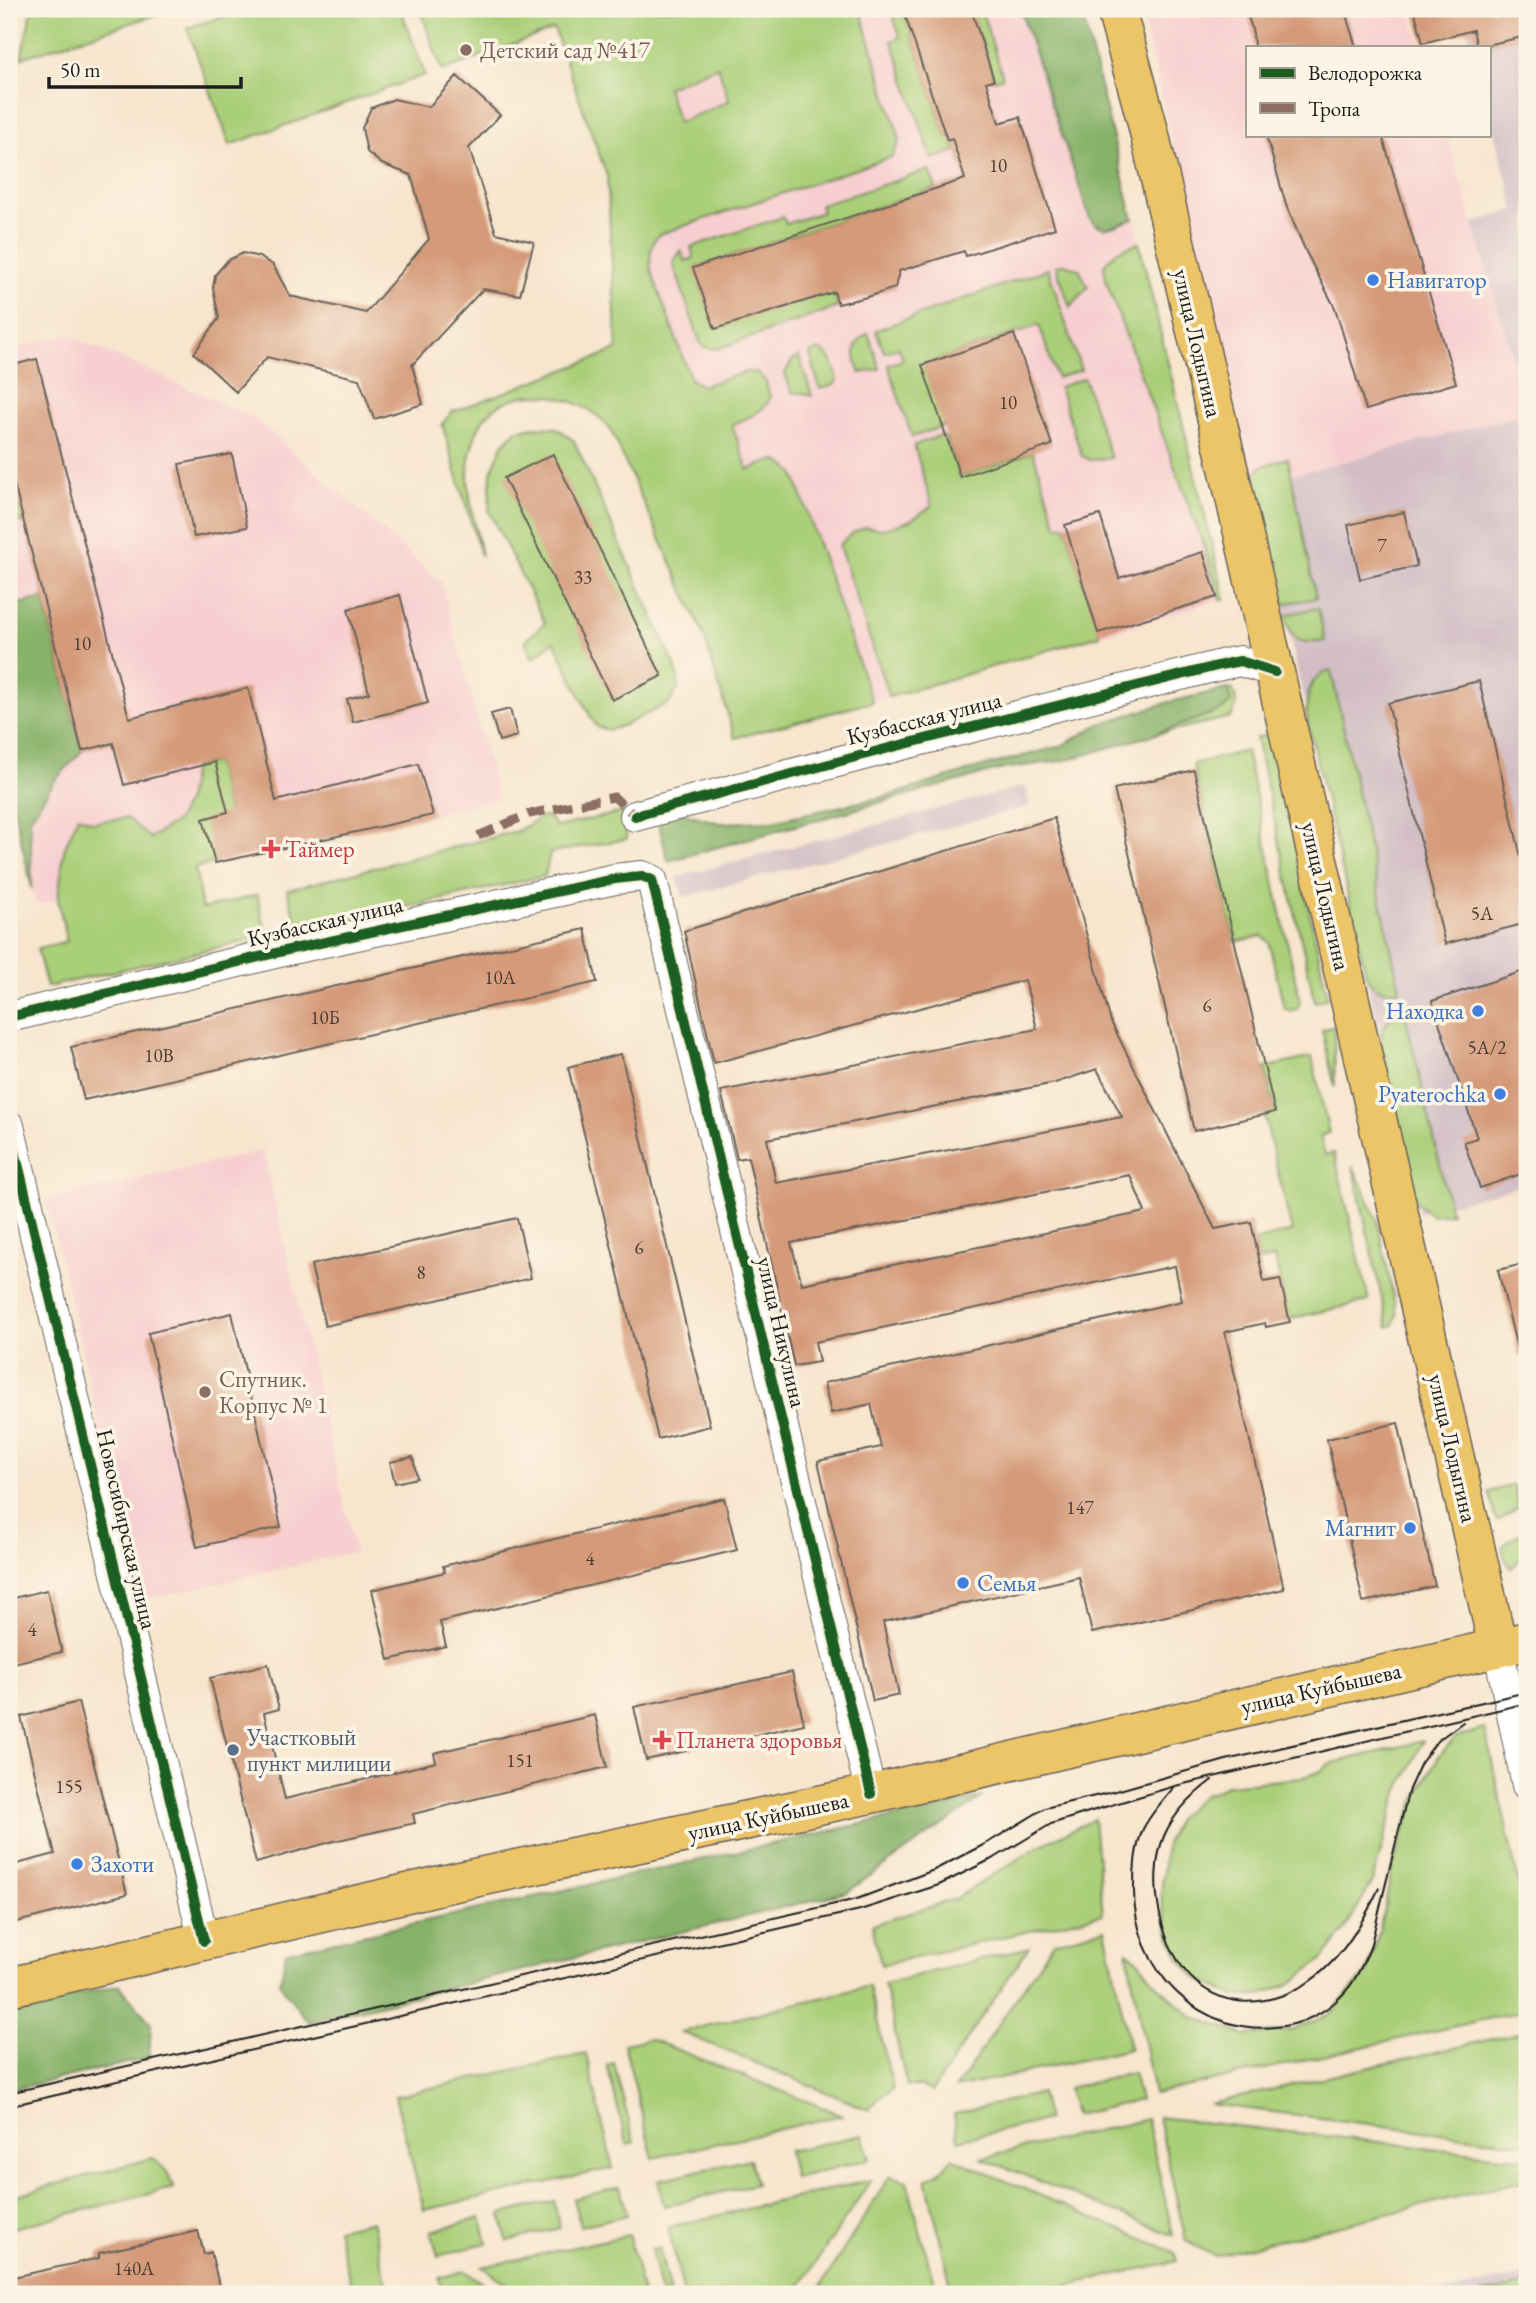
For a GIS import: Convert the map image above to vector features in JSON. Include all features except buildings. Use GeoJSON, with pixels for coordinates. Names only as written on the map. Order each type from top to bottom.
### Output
{"type":"FeatureCollection","features":[{"type":"Feature","properties":{"kind":"main road","name":"улица Лодыгина"},"geometry":{"type":"LineString","coordinates":[[1116,9],[1146,119],[1275,672],[1513,1644]]}},
{"type":"Feature","properties":{"kind":"main road","name":"улица Куйбышева"},"geometry":{"type":"LineString","coordinates":[[9,1987],[441,1885],[871,1794],[1513,1644]]}},
{"type":"Feature","properties":{"kind":"street","name":"Кузбасская улица"},"geometry":{"type":"LineString","coordinates":[[635,816],[893,747],[1225,664],[1240,661],[1275,672]]}},
{"type":"Feature","properties":{"kind":"street","name":"Кузбасская улица"},"geometry":{"type":"LineString","coordinates":[[9,1017],[288,950],[561,891],[642,876],[652,880]]}},
{"type":"Feature","properties":{"kind":"street","name":"улица Никулина"},"geometry":{"type":"LineString","coordinates":[[652,880],[871,1794]]}},
{"type":"Feature","properties":{"kind":"street","name":"Новосибирская улица"},"geometry":{"type":"LineString","coordinates":[[9,1126],[204,1941]]}},
{"type":"Feature","properties":{"kind":"street","name":"улица Лодыгина"},"geometry":{"type":"LineString","coordinates":[[1513,1644],[1527,1785]]}},
{"type":"Feature","properties":{"kind":"shaded area"},"geometry":{"type":"Polygon","coordinates":[[[420,9],[1081,9],[1113,131],[1225,599],[889,697],[735,738],[618,351],[607,176],[554,29],[420,9]]]}},
{"type":"Feature","properties":{"kind":"shaded area"},"geometry":{"type":"Polygon","coordinates":[[[1140,9],[1409,9],[1421,46],[1246,46],[1246,136],[1447,136],[1527,405],[1527,413],[1256,485],[1140,9]]]}},
{"type":"Feature","properties":{"kind":"shaded area"},"geometry":{"type":"Polygon","coordinates":[[[1461,9],[1527,9],[1527,405],[1473,223],[1515,210],[1490,116],[1490,46],[1471,46],[1461,9]]]}},
{"type":"Feature","properties":{"kind":"shaded area"},"geometry":{"type":"Polygon","coordinates":[[[68,335],[253,417],[441,582],[498,799],[36,905],[9,787],[9,349],[68,335]]]}},
{"type":"Feature","properties":{"kind":"shaded area"},"geometry":{"type":"Polygon","coordinates":[[[1527,413],[1527,1184],[1419,1213],[1256,485],[1527,413]]]}},
{"type":"Feature","properties":{"kind":"shaded area"},"geometry":{"type":"Polygon","coordinates":[[[1025,786],[1030,806],[683,897],[677,877],[1025,786]]]}},
{"type":"Feature","properties":{"kind":"shaded area","name":"Спутник. Корпус № 1"},"geometry":{"type":"Polygon","coordinates":[[[263,1151],[355,1552],[140,1601],[47,1200],[263,1151]]]}},
{"type":"Feature","properties":{"kind":"shaded area"},"geometry":{"type":"Polygon","coordinates":[[[1527,2274],[1527,2294],[1434,2294],[1527,2274]]]}},
{"type":"Feature","properties":{"kind":"green space"},"geometry":{"type":"Polygon","coordinates":[[[32,9],[174,9],[21,58],[32,9]]]}},
{"type":"Feature","properties":{"kind":"green space"},"geometry":{"type":"Polygon","coordinates":[[[247,9],[401,9],[425,75],[230,145],[187,28],[247,9]]]}},
{"type":"Feature","properties":{"kind":"green space"},"geometry":{"type":"Polygon","coordinates":[[[420,9],[860,9],[900,140],[892,157],[660,234],[652,245],[650,260],[651,270],[691,380],[702,386],[746,372],[757,372],[766,382],[770,398],[763,408],[732,425],[748,470],[777,461],[794,473],[872,702],[735,738],[703,633],[613,434],[594,413],[563,399],[530,395],[514,399],[499,405],[481,424],[471,450],[468,476],[481,556],[442,424],[452,412],[617,350],[607,176],[554,29],[442,71],[420,9]],[[718,66],[667,87],[678,123],[729,101],[718,66]]]}},
{"type":"Feature","properties":{"kind":"green space"},"geometry":{"type":"Polygon","coordinates":[[[891,9],[903,9],[947,139],[952,138],[956,151],[932,159],[892,41],[900,37],[891,9]]]}},
{"type":"Feature","properties":{"kind":"green space"},"geometry":{"type":"Polygon","coordinates":[[[971,9],[981,9],[1003,77],[994,80],[971,9]]]}},
{"type":"Feature","properties":{"kind":"green space"},"geometry":{"type":"Polygon","coordinates":[[[1020,9],[1081,9],[1133,219],[1105,228],[1090,219],[1020,9]]]}},
{"type":"Feature","properties":{"kind":"green space"},"geometry":{"type":"Polygon","coordinates":[[[929,170],[936,188],[694,268],[834,292],[838,307],[717,349],[704,347],[700,342],[673,263],[681,250],[685,261],[694,258],[691,247],[783,217],[786,224],[822,212],[820,205],[929,170]]]}},
{"type":"Feature","properties":{"kind":"green space"},"geometry":{"type":"Polygon","coordinates":[[[1139,243],[1225,599],[1221,600],[1106,281],[1104,265],[1111,256],[1139,243]]]}},
{"type":"Feature","properties":{"kind":"green space"},"geometry":{"type":"Polygon","coordinates":[[[1064,264],[1079,269],[1088,287],[1070,307],[1056,266],[1064,264]]]}},
{"type":"Feature","properties":{"kind":"green space"},"geometry":{"type":"Polygon","coordinates":[[[1048,269],[1081,370],[1057,378],[1039,325],[923,365],[961,420],[912,437],[888,365],[903,360],[899,348],[884,352],[876,330],[1048,269]]]}},
{"type":"Feature","properties":{"kind":"green space"},"geometry":{"type":"Polygon","coordinates":[[[868,333],[880,369],[860,373],[856,361],[856,346],[868,333]]]}},
{"type":"Feature","properties":{"kind":"green space"},"geometry":{"type":"Polygon","coordinates":[[[823,351],[831,359],[838,379],[834,385],[820,389],[810,354],[823,351]]]}},
{"type":"Feature","properties":{"kind":"green space"},"geometry":{"type":"Polygon","coordinates":[[[799,356],[812,396],[792,393],[785,373],[792,361],[799,356]]]}},
{"type":"Feature","properties":{"kind":"green space"},"geometry":{"type":"Polygon","coordinates":[[[1084,378],[1111,458],[1090,460],[1082,456],[1059,387],[1084,378]]]}},
{"type":"Feature","properties":{"kind":"green space"},"geometry":{"type":"Polygon","coordinates":[[[533,427],[557,428],[574,441],[676,668],[679,687],[669,703],[610,730],[597,727],[554,641],[533,659],[525,641],[545,623],[489,511],[491,472],[503,444],[516,431],[533,427]]]}},
{"type":"Feature","properties":{"kind":"green space"},"geometry":{"type":"Polygon","coordinates":[[[942,435],[947,440],[960,477],[1033,452],[1057,526],[1065,525],[1100,635],[889,697],[839,545],[854,532],[865,527],[883,529],[897,525],[909,521],[932,506],[914,445],[942,435]]]}},
{"type":"Feature","properties":{"kind":"green space"},"geometry":{"type":"Polygon","coordinates":[[[1288,458],[1316,598],[1282,604],[1253,476],[1262,466],[1288,458]]]}},
{"type":"Feature","properties":{"kind":"green space"},"geometry":{"type":"Polygon","coordinates":[[[9,464],[24,523],[9,519],[9,464]]]}},
{"type":"Feature","properties":{"kind":"green space"},"geometry":{"type":"Polygon","coordinates":[[[43,598],[82,751],[56,779],[30,818],[32,889],[9,787],[9,606],[43,598]]]}},
{"type":"Feature","properties":{"kind":"green space"},"geometry":{"type":"Polygon","coordinates":[[[1318,608],[1325,641],[1298,640],[1290,631],[1285,615],[1318,608]]]}},
{"type":"Feature","properties":{"kind":"green space"},"geometry":{"type":"Polygon","coordinates":[[[1331,670],[1400,990],[1380,989],[1372,984],[1366,975],[1306,713],[1311,686],[1318,676],[1331,670]]]}},
{"type":"Feature","properties":{"kind":"green space"},"geometry":{"type":"Polygon","coordinates":[[[1227,689],[1233,690],[1236,700],[1231,717],[1152,735],[1227,689]]]}},
{"type":"Feature","properties":{"kind":"green space"},"geometry":{"type":"Polygon","coordinates":[[[1227,689],[1231,702],[1222,710],[1152,735],[1067,760],[1002,769],[668,861],[657,817],[680,812],[720,823],[772,821],[888,796],[1061,746],[1100,724],[1169,702],[1227,689]]]}},
{"type":"Feature","properties":{"kind":"green space"},"geometry":{"type":"Polygon","coordinates":[[[1271,734],[1328,998],[1315,1002],[1256,738],[1271,734]]]}},
{"type":"Feature","properties":{"kind":"green space"},"geometry":{"type":"Polygon","coordinates":[[[1246,751],[1300,1001],[1298,1008],[1291,1011],[1284,1008],[1269,942],[1262,936],[1235,942],[1193,764],[1246,751]]]}},
{"type":"Feature","properties":{"kind":"green space"},"geometry":{"type":"Polygon","coordinates":[[[215,762],[228,812],[215,863],[195,868],[202,909],[257,895],[267,936],[47,987],[37,949],[67,941],[58,900],[64,850],[78,816],[93,822],[127,818],[150,838],[177,821],[187,800],[193,768],[215,762]]]}},
{"type":"Feature","properties":{"kind":"green space"},"geometry":{"type":"Polygon","coordinates":[[[623,812],[627,839],[550,853],[545,876],[299,931],[287,890],[517,831],[544,816],[551,819],[556,827],[623,812]]]}},
{"type":"Feature","properties":{"kind":"green space"},"geometry":{"type":"Polygon","coordinates":[[[1404,1009],[1451,1213],[1430,1215],[1416,1201],[1380,1040],[1388,1021],[1404,1009]]]}},
{"type":"Feature","properties":{"kind":"green space"},"geometry":{"type":"Polygon","coordinates":[[[1334,1026],[1335,1088],[1322,1030],[1334,1026]]]}},
{"type":"Feature","properties":{"kind":"green space"},"geometry":{"type":"Polygon","coordinates":[[[1312,1057],[1329,1133],[1320,1136],[1325,1155],[1334,1153],[1369,1301],[1289,1319],[1275,1258],[1259,1261],[1255,1241],[1292,1231],[1264,1114],[1275,1111],[1265,1068],[1312,1057]]]}},
{"type":"Feature","properties":{"kind":"green space"},"geometry":{"type":"Polygon","coordinates":[[[1353,1166],[1377,1219],[1397,1314],[1393,1325],[1388,1327],[1353,1166]]]}},
{"type":"Feature","properties":{"kind":"green space"},"geometry":{"type":"Polygon","coordinates":[[[1513,1485],[1519,1507],[1497,1522],[1489,1492],[1513,1485]]]}},
{"type":"Feature","properties":{"kind":"green space"},"geometry":{"type":"Polygon","coordinates":[[[1524,1531],[1527,1554],[1511,1568],[1505,1559],[1502,1546],[1524,1531]]]}},
{"type":"Feature","properties":{"kind":"green space"},"geometry":{"type":"Polygon","coordinates":[[[1485,1729],[1527,1923],[1527,2010],[1154,2094],[1127,1952],[1137,1959],[1156,1984],[1193,2017],[1245,2035],[1294,2030],[1330,2014],[1367,1972],[1379,1932],[1394,1862],[1414,1803],[1438,1757],[1456,1737],[1485,1729]]]}},
{"type":"Feature","properties":{"kind":"green space"},"geometry":{"type":"Polygon","coordinates":[[[1423,1741],[1398,1792],[1372,1882],[1346,1928],[1323,1959],[1290,1984],[1257,1996],[1234,1996],[1196,1978],[1179,1957],[1168,1931],[1161,1895],[1166,1844],[1177,1818],[1202,1796],[1227,1785],[1301,1778],[1319,1772],[1329,1764],[1423,1741]]]}},
{"type":"Feature","properties":{"kind":"green space"},"geometry":{"type":"Polygon","coordinates":[[[983,1797],[847,1892],[308,2022],[280,1984],[286,1952],[983,1797]]]}},
{"type":"Feature","properties":{"kind":"green space"},"geometry":{"type":"Polygon","coordinates":[[[1094,1819],[1103,1914],[881,1965],[872,1925],[955,1899],[1037,1847],[1094,1819]]]}},
{"type":"Feature","properties":{"kind":"green space"},"geometry":{"type":"Polygon","coordinates":[[[1105,1929],[1130,2049],[956,2088],[1054,1942],[1105,1929]]]}},
{"type":"Feature","properties":{"kind":"green space"},"geometry":{"type":"Polygon","coordinates":[[[1029,1947],[932,2091],[920,2086],[907,2086],[884,1984],[1029,1947]]]}},
{"type":"Feature","properties":{"kind":"green space"},"geometry":{"type":"Polygon","coordinates":[[[119,1985],[151,2023],[149,2058],[9,2090],[9,2011],[119,1985]]]}},
{"type":"Feature","properties":{"kind":"green space"},"geometry":{"type":"Polygon","coordinates":[[[869,1986],[893,2089],[878,2099],[869,2110],[681,2032],[869,1986]]]}},
{"type":"Feature","properties":{"kind":"green space"},"geometry":{"type":"Polygon","coordinates":[[[1527,2031],[1527,2144],[1209,2104],[1527,2031]]]}},
{"type":"Feature","properties":{"kind":"green space"},"geometry":{"type":"Polygon","coordinates":[[[650,2039],[842,2115],[653,2158],[624,2044],[650,2039]]]}},
{"type":"Feature","properties":{"kind":"green space"},"geometry":{"type":"Polygon","coordinates":[[[586,2054],[613,2168],[424,2210],[395,2096],[586,2054]]]}},
{"type":"Feature","properties":{"kind":"green space"},"geometry":{"type":"Polygon","coordinates":[[[614,2063],[634,2142],[627,2144],[607,2065],[614,2063]]]}},
{"type":"Feature","properties":{"kind":"green space"},"geometry":{"type":"Polygon","coordinates":[[[1133,2073],[1140,2100],[1075,2115],[1068,2088],[1133,2073]]]}},
{"type":"Feature","properties":{"kind":"green space"},"geometry":{"type":"Polygon","coordinates":[[[1041,2093],[1048,2120],[958,2140],[954,2114],[1041,2093]]]}},
{"type":"Feature","properties":{"kind":"green space"},"geometry":{"type":"Polygon","coordinates":[[[1158,2117],[1527,2159],[1527,2180],[1214,2256],[1186,2241],[1158,2117]]]}},
{"type":"Feature","properties":{"kind":"green space"},"geometry":{"type":"Polygon","coordinates":[[[1147,2119],[1173,2235],[981,2158],[1147,2119]]]}},
{"type":"Feature","properties":{"kind":"green space"},"geometry":{"type":"Polygon","coordinates":[[[862,2135],[870,2159],[794,2178],[788,2151],[862,2135]]]}},
{"type":"Feature","properties":{"kind":"green space"},"geometry":{"type":"Polygon","coordinates":[[[153,2158],[168,2173],[173,2188],[9,2229],[9,2197],[153,2158]]]}},
{"type":"Feature","properties":{"kind":"green space"},"geometry":{"type":"Polygon","coordinates":[[[952,2158],[1174,2252],[1177,2261],[1027,2294],[953,2294],[926,2179],[941,2171],[952,2158]]]}},
{"type":"Feature","properties":{"kind":"green space"},"geometry":{"type":"Polygon","coordinates":[[[750,2159],[756,2184],[664,2206],[658,2180],[750,2159]]]}},
{"type":"Feature","properties":{"kind":"green space"},"geometry":{"type":"Polygon","coordinates":[[[890,2176],[907,2181],[937,2294],[816,2294],[890,2176]]]}},
{"type":"Feature","properties":{"kind":"green space"},"geometry":{"type":"Polygon","coordinates":[[[871,2180],[795,2294],[684,2294],[668,2227],[871,2180]]]}},
{"type":"Feature","properties":{"kind":"green space"},"geometry":{"type":"Polygon","coordinates":[[[620,2187],[627,2215],[580,2226],[573,2199],[620,2187]]]}},
{"type":"Feature","properties":{"kind":"green space"},"geometry":{"type":"Polygon","coordinates":[[[554,2201],[560,2228],[507,2241],[501,2214],[554,2201]]]}},
{"type":"Feature","properties":{"kind":"green space"},"geometry":{"type":"Polygon","coordinates":[[[481,2218],[487,2243],[438,2256],[431,2231],[481,2218]]]}},
{"type":"Feature","properties":{"kind":"green space"},"geometry":{"type":"Polygon","coordinates":[[[372,2221],[389,2293],[353,2294],[337,2229],[372,2221]]]}},
{"type":"Feature","properties":{"kind":"green space"},"geometry":{"type":"Polygon","coordinates":[[[629,2235],[643,2294],[523,2294],[482,2267],[629,2235]]]}},
{"type":"Feature","properties":{"kind":"green space"},"geometry":{"type":"Polygon","coordinates":[[[659,2247],[670,2294],[661,2294],[651,2249],[659,2247]]]}},
{"type":"Feature","properties":{"kind":"green space"},"geometry":{"type":"Polygon","coordinates":[[[465,2271],[499,2294],[443,2294],[439,2278],[465,2271]]]}},
{"type":"Feature","properties":{"kind":"green space"},"geometry":{"type":"Polygon","coordinates":[[[1527,2284],[1527,2294],[1481,2294],[1527,2284]]]}},
{"type":"Feature","properties":{"kind":"tram line"},"geometry":{"type":"LineString","coordinates":[[9,2093],[857,1899],[934,1870],[989,1842],[1045,1808],[1226,1760],[1527,1692]]}},
{"type":"Feature","properties":{"kind":"tram line"},"geometry":{"type":"LineString","coordinates":[[9,2106],[860,1910],[939,1885],[996,1857],[1051,1824],[1098,1809],[1175,1786],[1527,1703]]}},
{"type":"Feature","properties":{"kind":"tram line"},"geometry":{"type":"LineString","coordinates":[[1175,1786],[1146,1823],[1137,1850],[1134,1887],[1136,1917],[1145,1945],[1158,1971],[1177,1993],[1199,2010],[1225,2022],[1253,2027],[1294,2024],[1329,2007],[1344,1994],[1356,1977],[1370,1948],[1409,1789],[1421,1763],[1437,1741],[1463,1722]]}},
{"type":"Feature","properties":{"kind":"tram line"},"geometry":{"type":"LineString","coordinates":[[1212,1780],[1184,1805],[1168,1828],[1156,1873],[1160,1914],[1174,1953],[1184,1970],[1213,1994],[1249,2002],[1284,1995],[1301,1987],[1330,1964],[1345,1947],[1379,1888]]}},
{"type":"Feature","properties":{"kind":"marked path"},"geometry":{"type":"LineString","coordinates":[[478,836],[529,814],[614,797],[635,816]]}},
{"type":"Feature","properties":{"kind":"cycle path"},"geometry":{"type":"LineString","coordinates":[[635,816],[893,747],[1225,664],[1240,661],[1275,672]]}},
{"type":"Feature","properties":{"kind":"cycle path"},"geometry":{"type":"LineString","coordinates":[[9,1017],[288,950],[615,879],[642,876],[652,880],[871,1794]]}},
{"type":"Feature","properties":{"kind":"cycle path"},"geometry":{"type":"LineString","coordinates":[[9,1126],[204,1941]]}},
{"type":"Feature","properties":{"kind":"place","name":"Детский сад №417"},"geometry":{"type":"Point","coordinates":[466,50]}},
{"type":"Feature","properties":{"kind":"place","name":"Навигатор"},"geometry":{"type":"Point","coordinates":[1373,280]}},
{"type":"Feature","properties":{"kind":"place","name":"Таймер"},"geometry":{"type":"Point","coordinates":[271,849]}},
{"type":"Feature","properties":{"kind":"place","name":"Находка"},"geometry":{"type":"Point","coordinates":[1478,1011]}},
{"type":"Feature","properties":{"kind":"place","name":"Pyaterochka"},"geometry":{"type":"Point","coordinates":[1500,1094]}},
{"type":"Feature","properties":{"kind":"place","name":"Спутник. Корпус № 1"},"geometry":{"type":"Point","coordinates":[205,1392]}},
{"type":"Feature","properties":{"kind":"place","name":"Магнит"},"geometry":{"type":"Point","coordinates":[1410,1528]}},
{"type":"Feature","properties":{"kind":"place","name":"Семья"},"geometry":{"type":"Point","coordinates":[963,1583]}},
{"type":"Feature","properties":{"kind":"place","name":"Планета здоровья"},"geometry":{"type":"Point","coordinates":[662,1740]}},
{"type":"Feature","properties":{"kind":"place","name":"Участковый пункт милиции"},"geometry":{"type":"Point","coordinates":[233,1750]}},
{"type":"Feature","properties":{"kind":"place","name":"Захоти"},"geometry":{"type":"Point","coordinates":[77,1864]}}]}
